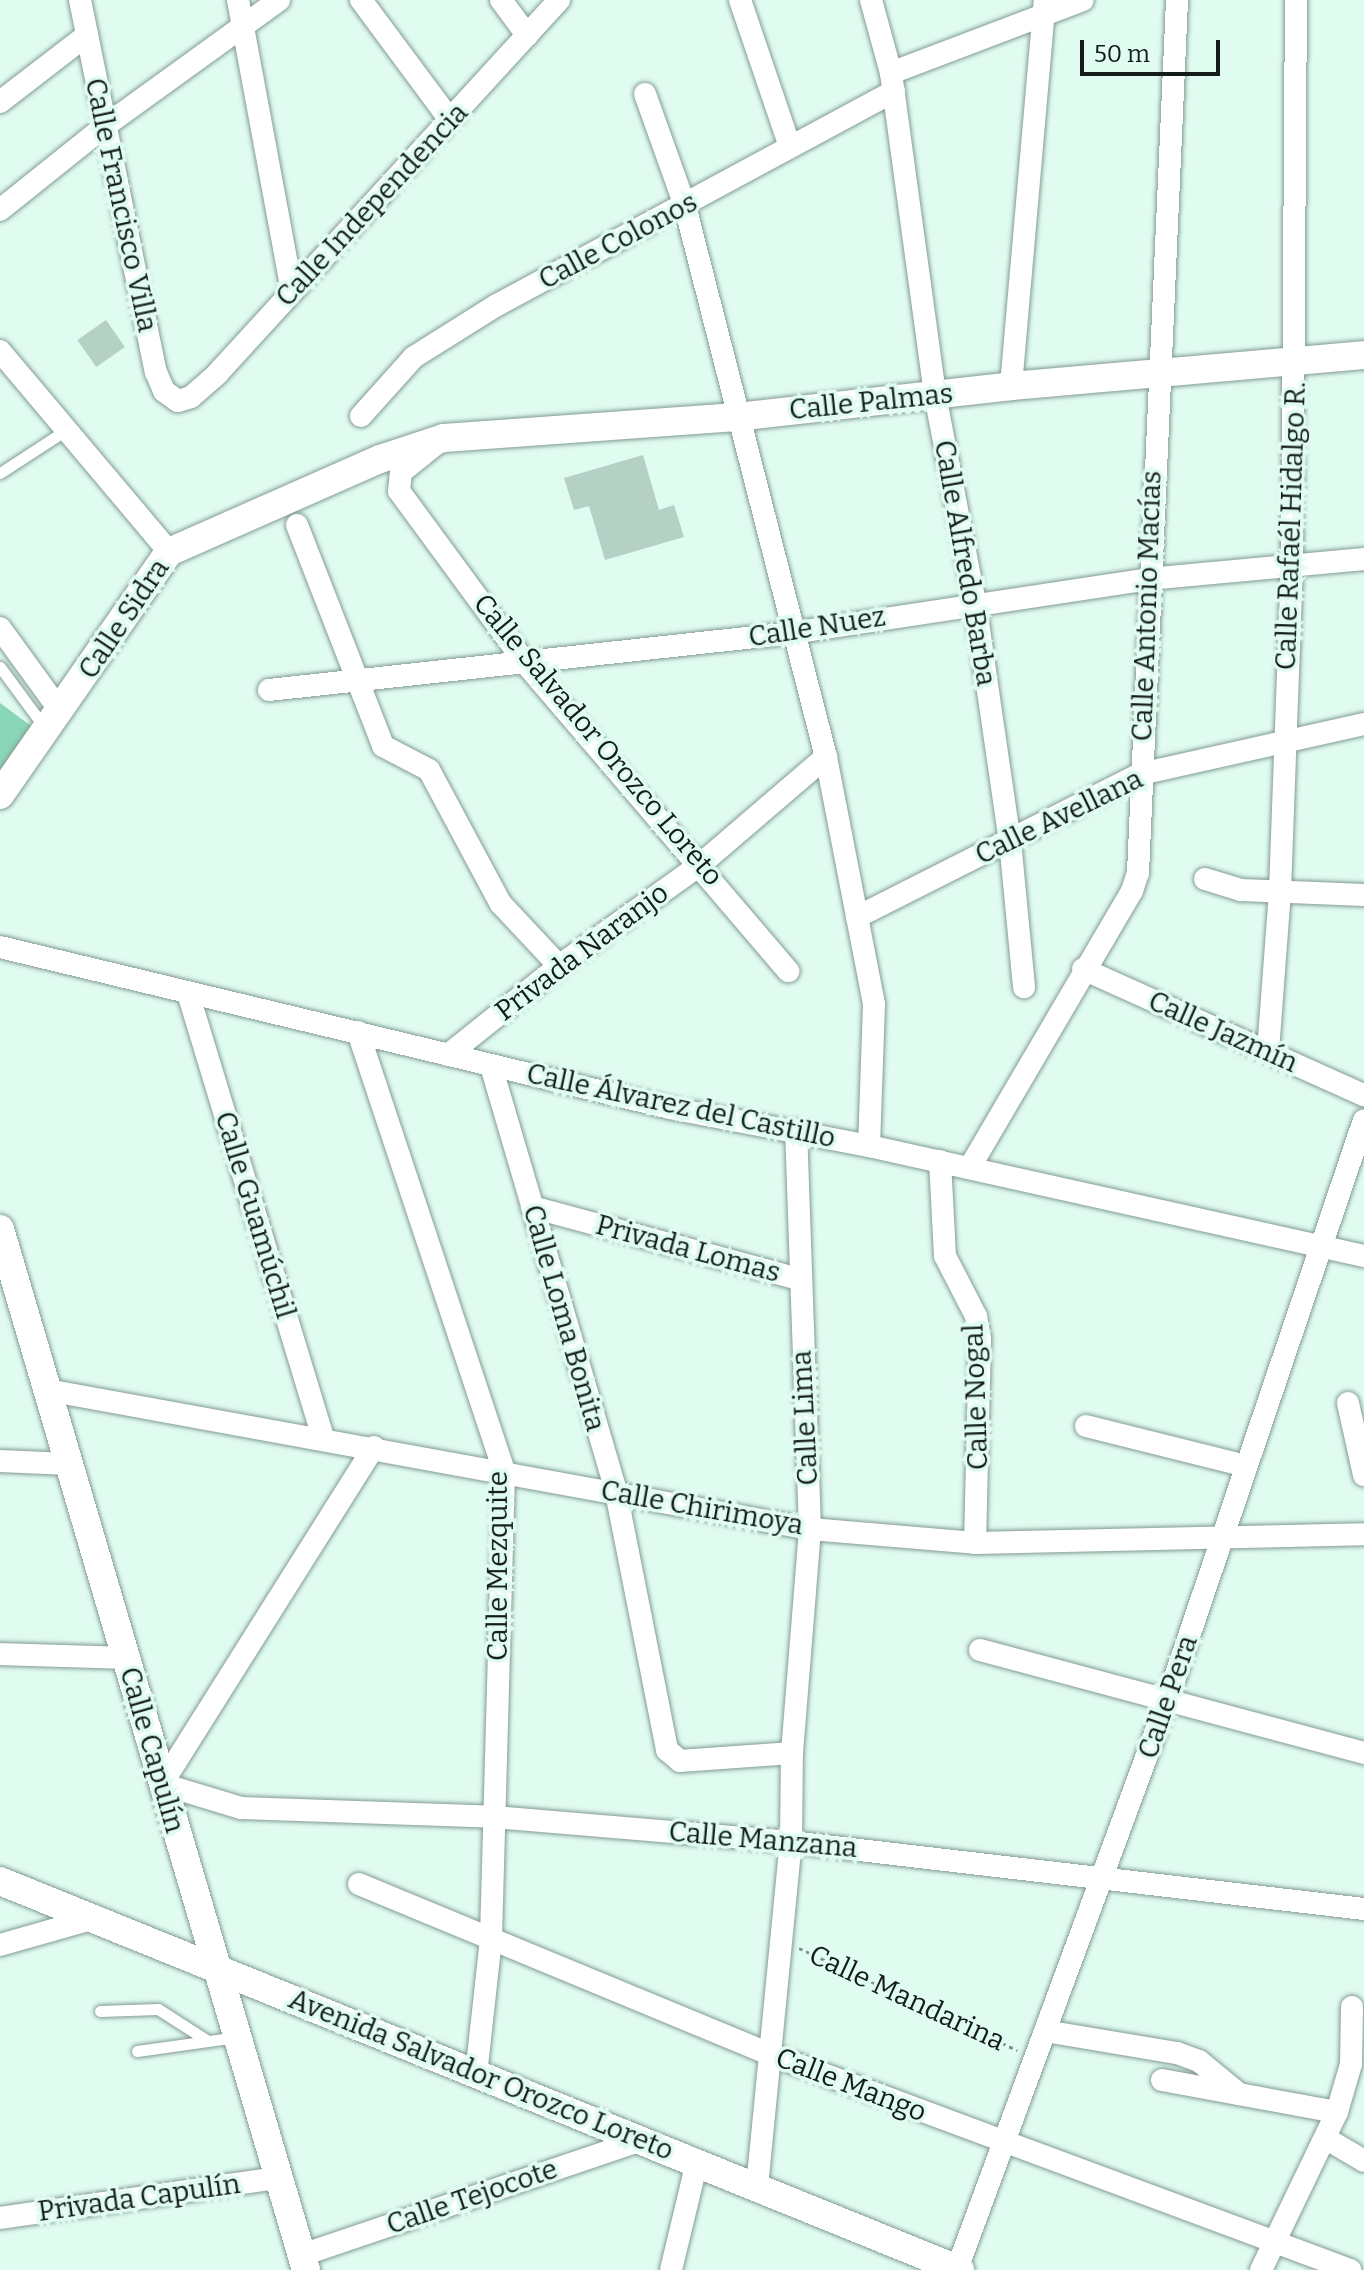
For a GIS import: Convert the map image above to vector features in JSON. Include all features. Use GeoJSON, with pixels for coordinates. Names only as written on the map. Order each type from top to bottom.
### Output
{"type":"FeatureCollection","features":[{"type":"Feature","properties":{"kind":"street","name":"Calle Francisco Villa"},"geometry":{"type":"LineString","coordinates":[[80,0],[156,372],[164,391],[178,401]]}},
{"type":"Feature","properties":{"kind":"street"},"geometry":{"type":"LineString","coordinates":[[238,0],[292,291]]}},
{"type":"Feature","properties":{"kind":"street"},"geometry":{"type":"LineString","coordinates":[[0,210],[105,126],[279,0]]}},
{"type":"Feature","properties":{"kind":"street"},"geometry":{"type":"LineString","coordinates":[[361,0],[450,120]]}},
{"type":"Feature","properties":{"kind":"street"},"geometry":{"type":"LineString","coordinates":[[501,0],[527,35]]}},
{"type":"Feature","properties":{"kind":"street","name":"Calle Independencia"},"geometry":{"type":"LineString","coordinates":[[178,401],[191,397],[217,374],[559,0]]}},
{"type":"Feature","properties":{"kind":"street"},"geometry":{"type":"LineString","coordinates":[[740,0],[789,144]]}},
{"type":"Feature","properties":{"kind":"street","name":"Calle Alfredo Barba"},"geometry":{"type":"LineString","coordinates":[[871,0],[893,82],[935,395],[975,602],[1010,841],[1024,987]]}},
{"type":"Feature","properties":{"kind":"street","name":"Calle Colonos"},"geometry":{"type":"LineString","coordinates":[[361,416],[414,357],[497,305],[685,206],[893,82],[1044,9],[1083,0]]}},
{"type":"Feature","properties":{"kind":"street","name":"Calle Antonio Macías"},"geometry":{"type":"LineString","coordinates":[[970,1167],[1083,969],[1132,891],[1138,873],[1156,377],[1177,0]]}},
{"type":"Feature","properties":{"kind":"street","name":"Calle Rafaél Hidalgo R."},"geometry":{"type":"LineString","coordinates":[[1268,1051],[1280,891],[1283,744],[1292,566],[1297,363],[1296,0]]}},
{"type":"Feature","properties":{"kind":"street"},"geometry":{"type":"LineString","coordinates":[[1011,386],[1044,9]]}},
{"type":"Feature","properties":{"kind":"street"},"geometry":{"type":"LineString","coordinates":[[0,102],[87,35]]}},
{"type":"Feature","properties":{"kind":"street"},"geometry":{"type":"LineString","coordinates":[[645,94],[685,206],[736,417],[826,757],[874,1004],[869,1146]]}},
{"type":"Feature","properties":{"kind":"street"},"geometry":{"type":"LineString","coordinates":[[0,351],[169,552]]}},
{"type":"Feature","properties":{"kind":"street","name":"Calle Palmas"},"geometry":{"type":"LineString","coordinates":[[380,459],[444,438],[736,417],[1011,386],[1156,377],[1364,355]]}},
{"type":"Feature","properties":{"kind":"street","name":"Calle Salvador Orozco Loreto"},"geometry":{"type":"LineString","coordinates":[[444,438],[401,472],[397,486],[526,664],[701,864],[788,971]]}},
{"type":"Feature","properties":{"kind":"street","name":"Calle Sidra"},"geometry":{"type":"LineString","coordinates":[[0,795],[169,552],[380,459]]}},
{"type":"Feature","properties":{"kind":"street"},"geometry":{"type":"LineString","coordinates":[[297,525],[383,746],[429,770],[501,904],[559,966]]}},
{"type":"Feature","properties":{"kind":"street","name":"Calle Nuez"},"geometry":{"type":"LineString","coordinates":[[269,690],[792,633],[975,602],[1148,579],[1364,559]]}},
{"type":"Feature","properties":{"kind":"street"},"geometry":{"type":"LineString","coordinates":[[0,628],[54,721]]}},
{"type":"Feature","properties":{"kind":"street","name":"Calle Avellana"},"geometry":{"type":"LineString","coordinates":[[857,917],[1140,774],[1364,724]]}},
{"type":"Feature","properties":{"kind":"street","name":"Privada Naranjo"},"geometry":{"type":"LineString","coordinates":[[448,1055],[559,966],[701,864],[826,757]]}},
{"type":"Feature","properties":{"kind":"street"},"geometry":{"type":"LineString","coordinates":[[1205,879],[1241,890],[1364,895]]}},
{"type":"Feature","properties":{"kind":"street","name":"Calle Álvarez del Castillo"},"geometry":{"type":"LineString","coordinates":[[0,947],[670,1108],[796,1130],[970,1167],[1364,1256]]}},
{"type":"Feature","properties":{"kind":"street","name":"Calle Jazmín"},"geometry":{"type":"LineString","coordinates":[[1083,969],[1364,1095]]}},
{"type":"Feature","properties":{"kind":"street","name":"Calle Guamúchil"},"geometry":{"type":"LineString","coordinates":[[188,993],[323,1438]]}},
{"type":"Feature","properties":{"kind":"street","name":"Calle Mezquite"},"geometry":{"type":"LineString","coordinates":[[358,1032],[504,1472],[491,1939],[476,2074]]}},
{"type":"Feature","properties":{"kind":"street","name":"Calle Loma Bonita"},"geometry":{"type":"LineString","coordinates":[[491,1066],[616,1492],[671,1758],[792,1753]]}},
{"type":"Feature","properties":{"kind":"street","name":"Calle Pera"},"geometry":{"type":"LineString","coordinates":[[959,2269],[1167,1701],[1364,1120]]}},
{"type":"Feature","properties":{"kind":"street","name":"Calle Lima"},"geometry":{"type":"LineString","coordinates":[[757,2187],[772,2055],[778,1939],[791,1842],[792,1753],[810,1529],[796,1130]]}},
{"type":"Feature","properties":{"kind":"street","name":"Calle Nogal"},"geometry":{"type":"LineString","coordinates":[[940,1161],[945,1256],[976,1316],[980,1339],[975,1543]]}},
{"type":"Feature","properties":{"kind":"street","name":"Privada Lomas"},"geometry":{"type":"LineString","coordinates":[[532,1207],[799,1279]]}},
{"type":"Feature","properties":{"kind":"street","name":"Calle Capulín"},"geometry":{"type":"LineString","coordinates":[[0,1229],[304,2262]]}},
{"type":"Feature","properties":{"kind":"street","name":"Calle Chirimoya"},"geometry":{"type":"LineString","coordinates":[[47,1390],[374,1447],[810,1529],[975,1543],[1364,1534]]}},
{"type":"Feature","properties":{"kind":"street"},"geometry":{"type":"LineString","coordinates":[[1348,1403],[1364,1475]]}},
{"type":"Feature","properties":{"kind":"street"},"geometry":{"type":"LineString","coordinates":[[1086,1426],[1246,1466]]}},
{"type":"Feature","properties":{"kind":"street"},"geometry":{"type":"LineString","coordinates":[[162,1784],[374,1447]]}},
{"type":"Feature","properties":{"kind":"street"},"geometry":{"type":"LineString","coordinates":[[0,1461],[69,1464]]}},
{"type":"Feature","properties":{"kind":"street"},"geometry":{"type":"LineString","coordinates":[[980,1650],[1364,1753]]}},
{"type":"Feature","properties":{"kind":"street"},"geometry":{"type":"LineString","coordinates":[[0,1654],[126,1658]]}},
{"type":"Feature","properties":{"kind":"street","name":"Calle Manzana"},"geometry":{"type":"LineString","coordinates":[[162,1784],[241,1808],[494,1817],[791,1842],[1104,1876],[1364,1909]]}},
{"type":"Feature","properties":{"kind":"street","name":"Avenida Salvador Orozco Loreto"},"geometry":{"type":"LineString","coordinates":[[0,1881],[959,2269]]}},
{"type":"Feature","properties":{"kind":"street","name":"Calle Mango"},"geometry":{"type":"LineString","coordinates":[[359,1884],[772,2055],[1350,2270]]}},
{"type":"Feature","properties":{"kind":"street"},"geometry":{"type":"LineString","coordinates":[[0,1945],[95,1918]]}},
{"type":"Feature","properties":{"kind":"street"},"geometry":{"type":"LineString","coordinates":[[1261,2270],[1337,2112],[1351,2064],[1352,2007]]}},
{"type":"Feature","properties":{"kind":"street"},"geometry":{"type":"LineString","coordinates":[[1045,2031],[1177,2053],[1199,2061],[1239,2094]]}},
{"type":"Feature","properties":{"kind":"street"},"geometry":{"type":"LineString","coordinates":[[1162,2080],[1337,2112]]}},
{"type":"Feature","properties":{"kind":"street"},"geometry":{"type":"LineString","coordinates":[[1325,2138],[1364,2161]]}},
{"type":"Feature","properties":{"kind":"street","name":"Calle Tejocote"},"geometry":{"type":"LineString","coordinates":[[304,2262],[642,2140]]}},
{"type":"Feature","properties":{"kind":"street"},"geometry":{"type":"LineString","coordinates":[[671,2270],[697,2162]]}},
{"type":"Feature","properties":{"kind":"street","name":"Privada Capulín"},"geometry":{"type":"LineString","coordinates":[[0,2218],[279,2178]]}},
{"type":"Feature","properties":{"kind":"lane"},"geometry":{"type":"LineString","coordinates":[[0,473],[66,430]]}},
{"type":"Feature","properties":{"kind":"lane"},"geometry":{"type":"LineString","coordinates":[[0,667],[54,721]]}},
{"type":"Feature","properties":{"kind":"lane"},"geometry":{"type":"LineString","coordinates":[[100,2011],[158,2009],[208,2041]]}},
{"type":"Feature","properties":{"kind":"lane"},"geometry":{"type":"LineString","coordinates":[[137,2051],[237,2037]]}},
{"type":"Feature","properties":{"kind":"path","name":"Calle Mandarina"},"geometry":{"type":"LineString","coordinates":[[778,1939],[1035,2058]]}},
{"type":"Feature","properties":{"kind":"green space"},"geometry":{"type":"Polygon","coordinates":[[[0,703],[34,728],[0,777],[0,703]]]}},
{"type":"Feature","properties":{"kind":"building"},"geometry":{"type":"Polygon","coordinates":[[[106,320],[125,347],[96,367],[77,340],[106,320]]]}},
{"type":"Feature","properties":{"kind":"building"},"geometry":{"type":"Polygon","coordinates":[[[643,455],[659,510],[674,505],[684,537],[605,560],[589,506],[574,510],[564,478],[643,455]]]}}]}
